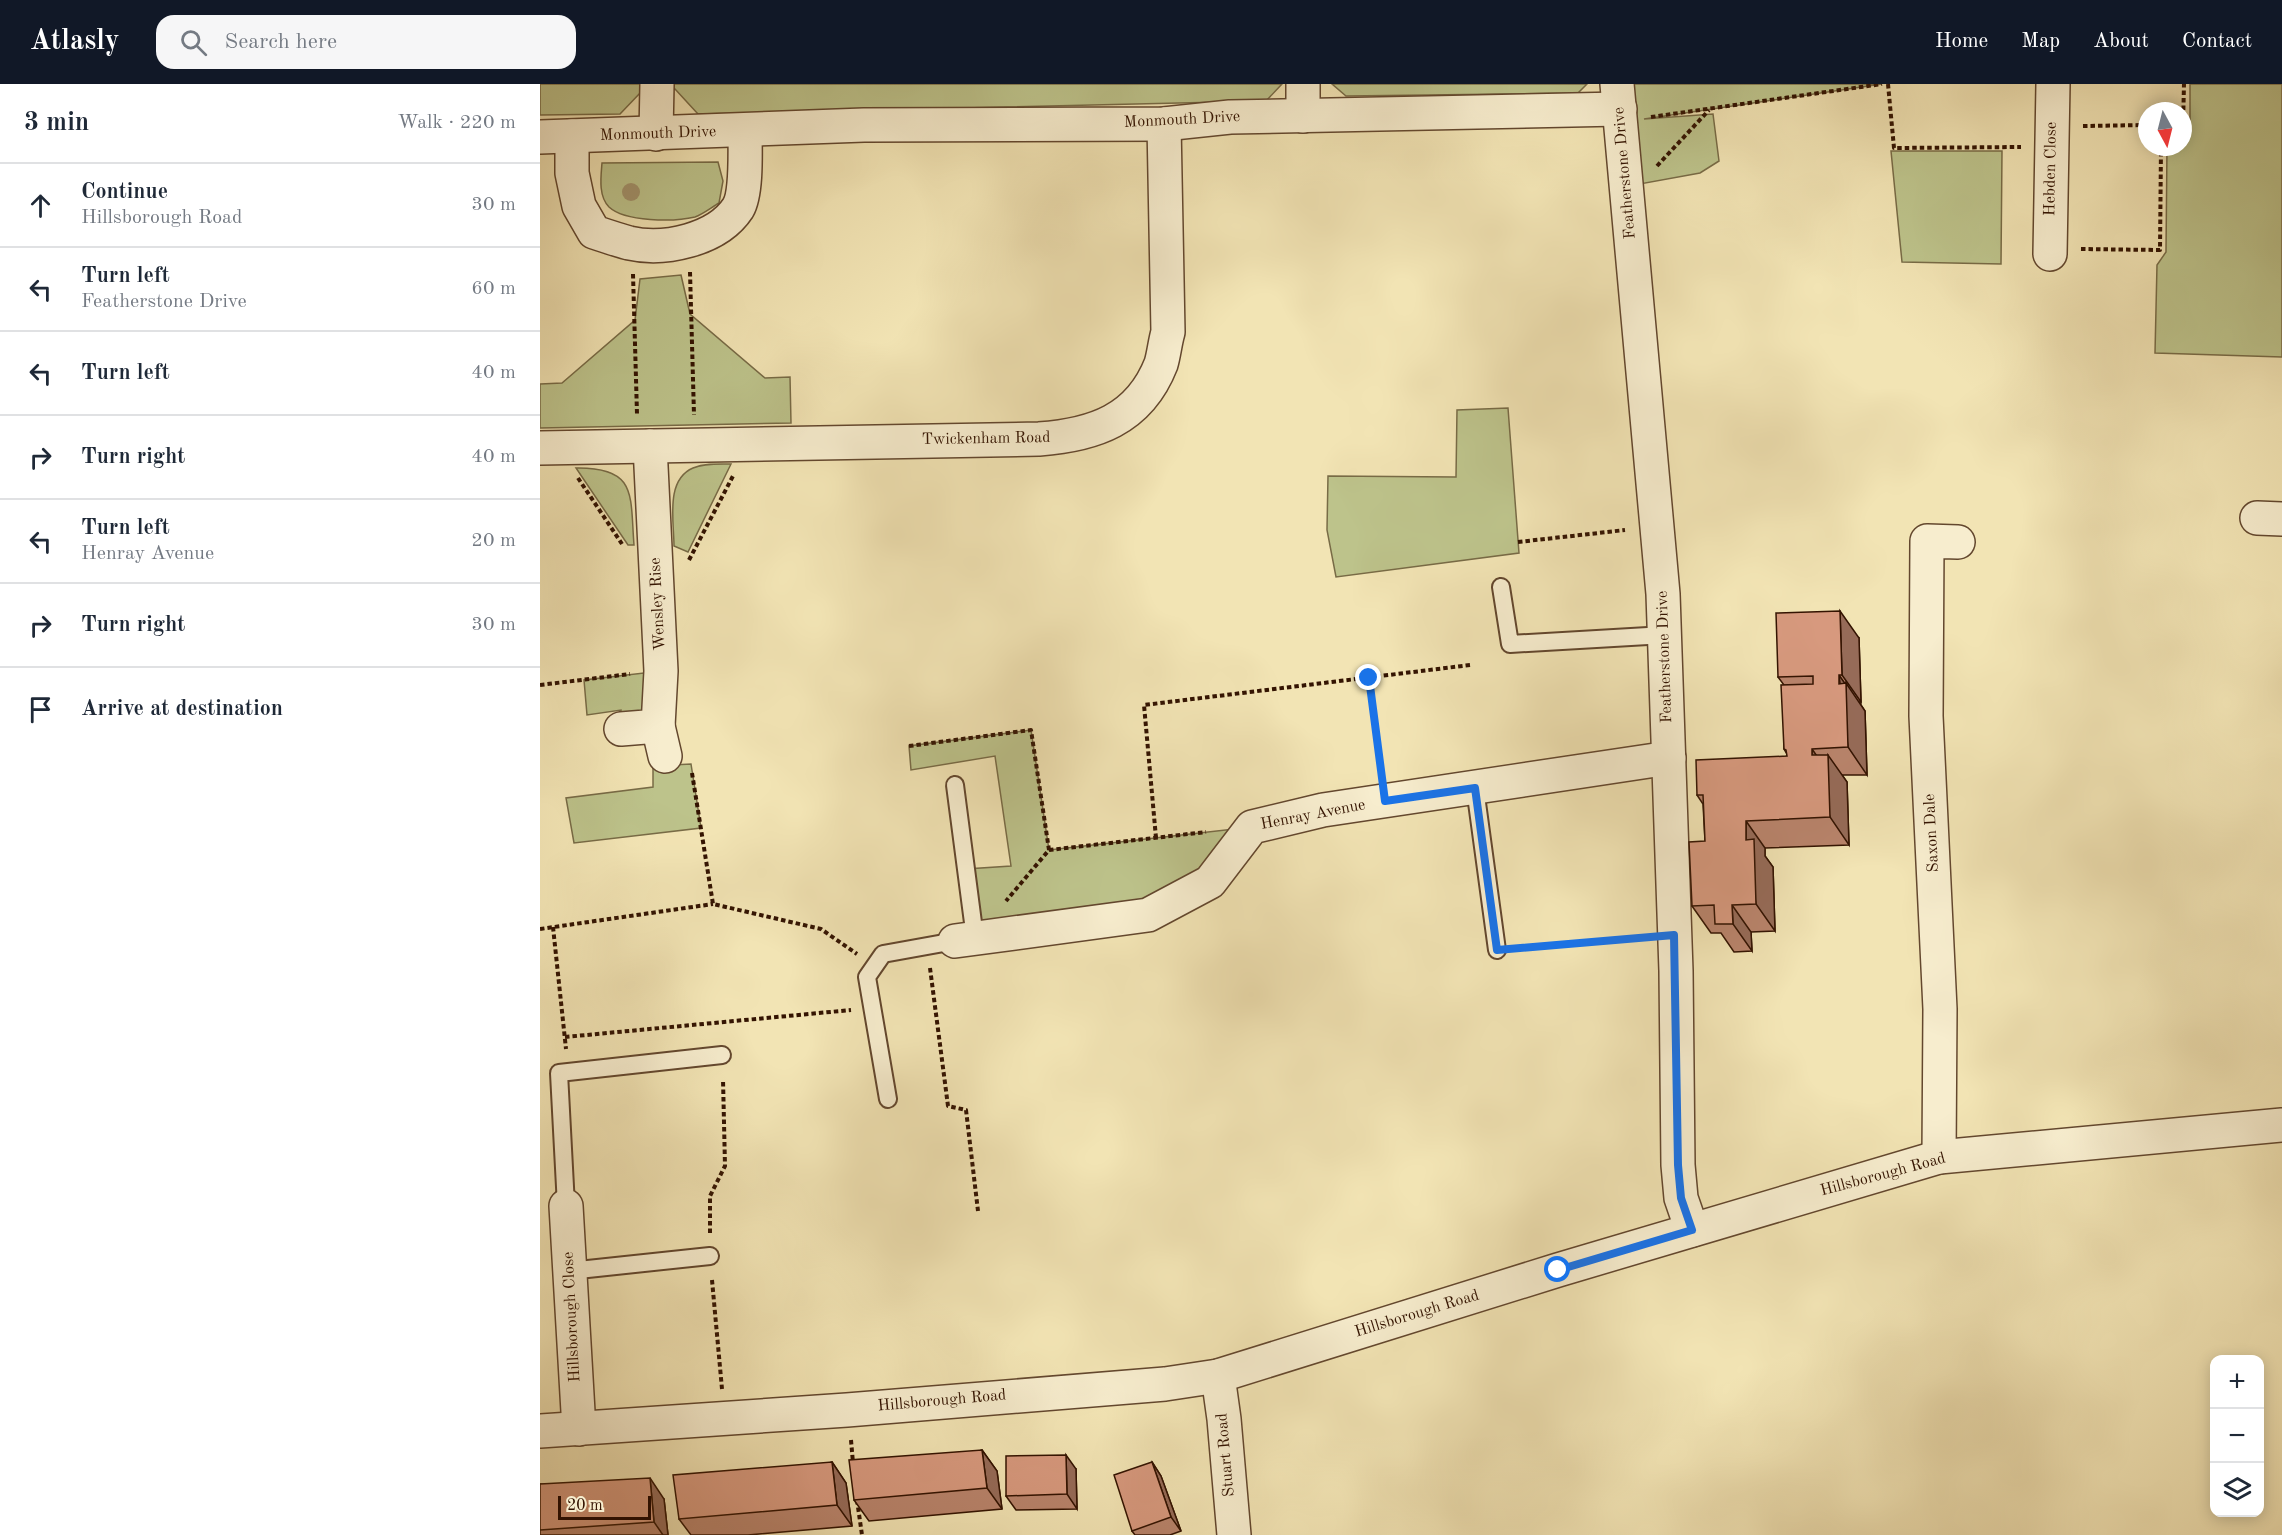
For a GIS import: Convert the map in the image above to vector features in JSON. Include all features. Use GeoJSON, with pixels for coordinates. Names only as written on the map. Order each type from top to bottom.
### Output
{"type":"FeatureCollection","features":[{"type":"Feature","properties":{"kind":"street"},"geometry":{"type":"LineString","coordinates":[[656,134],[657,84]]}},
{"type":"Feature","properties":{"kind":"street","name":"Hebden Close"},"geometry":{"type":"LineString","coordinates":[[2050,254],[2062,133],[2053,84]]}},
{"type":"Feature","properties":{"kind":"street","name":"Monmouth Drive"},"geometry":{"type":"LineString","coordinates":[[745,131],[745,174],[738,207],[718,229],[690,242],[632,244],[594,232],[579,207],[572,173],[556,136],[864,125],[1164,124],[1230,117],[1303,100],[1619,105]]}},
{"type":"Feature","properties":{"kind":"street","name":"Featherstone Drive"},"geometry":{"type":"LineString","coordinates":[[1619,105],[1663,594],[1674,935],[1678,1165],[1681,1198],[1692,1230]]}},
{"type":"Feature","properties":{"kind":"street","name":"Twickenham Road"},"geometry":{"type":"LineString","coordinates":[[540,448],[1065,437],[1096,430],[1126,415],[1143,394],[1161,364],[1168,332],[1164,124]]}},
{"type":"Feature","properties":{"kind":"street","name":"Wensley Rise"},"geometry":{"type":"LineString","coordinates":[[644,446],[661,670],[671,749]]}},
{"type":"Feature","properties":{"kind":"street","name":"Saxon Dale"},"geometry":{"type":"LineString","coordinates":[[1939,1157],[1940,1010],[1926,716],[1927,541],[1958,542]]}},
{"type":"Feature","properties":{"kind":"street"},"geometry":{"type":"LineString","coordinates":[[621,729],[671,749]]}},
{"type":"Feature","properties":{"kind":"street","name":"Henray Avenue"},"geometry":{"type":"LineString","coordinates":[[952,942],[1148,915],[1210,882],[1252,827],[1323,810],[1669,758]]}},
{"type":"Feature","properties":{"kind":"street","name":"Hillsborough Road"},"geometry":{"type":"LineString","coordinates":[[540,1431],[847,1410],[1165,1384],[1218,1376],[1692,1230],[1939,1157],[2282,1125]]}},
{"type":"Feature","properties":{"kind":"street","name":"Hillsborough Close"},"geometry":{"type":"LineString","coordinates":[[566,1206],[579,1429]]}},
{"type":"Feature","properties":{"kind":"street","name":"Stuart Road"},"geometry":{"type":"LineString","coordinates":[[1218,1376],[1234,1535]]}},
{"type":"Feature","properties":{"kind":"lane"},"geometry":{"type":"LineString","coordinates":[[1501,587],[1510,644],[1665,636]]}},
{"type":"Feature","properties":{"kind":"lane"},"geometry":{"type":"LineString","coordinates":[[888,1099],[867,977],[883,954],[952,942],[955,785]]}},
{"type":"Feature","properties":{"kind":"lane"},"geometry":{"type":"LineString","coordinates":[[1475,788],[1497,950]]}},
{"type":"Feature","properties":{"kind":"lane"},"geometry":{"type":"LineString","coordinates":[[566,1206],[559,1073],[722,1055]]}},
{"type":"Feature","properties":{"kind":"lane"},"geometry":{"type":"LineString","coordinates":[[570,1271],[710,1256]]}},
{"type":"Feature","properties":{"kind":"path"},"geometry":{"type":"LineString","coordinates":[[1619,105],[1711,109],[1882,84]]}},
{"type":"Feature","properties":{"kind":"path"},"geometry":{"type":"LineString","coordinates":[[1888,84],[1894,148],[2138,126]]}},
{"type":"Feature","properties":{"kind":"path"},"geometry":{"type":"LineString","coordinates":[[2184,84],[2184,102]]}},
{"type":"Feature","properties":{"kind":"path"},"geometry":{"type":"LineString","coordinates":[[1626,189],[1640,184],[1711,109]]}},
{"type":"Feature","properties":{"kind":"path"},"geometry":{"type":"LineString","coordinates":[[2062,133],[2082,137]]}},
{"type":"Feature","properties":{"kind":"path"},"geometry":{"type":"LineString","coordinates":[[2081,238],[2081,250],[2160,250],[2161,156]]}},
{"type":"Feature","properties":{"kind":"path"},"geometry":{"type":"LineString","coordinates":[[690,242],[695,445]]}},
{"type":"Feature","properties":{"kind":"path"},"geometry":{"type":"LineString","coordinates":[[632,244],[644,446]]}},
{"type":"Feature","properties":{"kind":"path"},"geometry":{"type":"LineString","coordinates":[[1518,542],[1656,527]]}},
{"type":"Feature","properties":{"kind":"path"},"geometry":{"type":"LineString","coordinates":[[1156,838],[1144,705],[1470,665]]}},
{"type":"Feature","properties":{"kind":"path"},"geometry":{"type":"LineString","coordinates":[[540,685],[661,670]]}},
{"type":"Feature","properties":{"kind":"path"},"geometry":{"type":"LineString","coordinates":[[1369,678],[1385,801]]}},
{"type":"Feature","properties":{"kind":"path"},"geometry":{"type":"LineString","coordinates":[[909,747],[1031,730],[1049,850]]}},
{"type":"Feature","properties":{"kind":"path"},"geometry":{"type":"LineString","coordinates":[[671,749],[713,904]]}},
{"type":"Feature","properties":{"kind":"path"},"geometry":{"type":"LineString","coordinates":[[978,1210],[966,1110],[948,1106],[952,942],[1049,850],[1252,827]]}},
{"type":"Feature","properties":{"kind":"path"},"geometry":{"type":"LineString","coordinates":[[540,929],[713,904],[821,929],[875,966]]}},
{"type":"Feature","properties":{"kind":"path"},"geometry":{"type":"LineString","coordinates":[[553,927],[568,1072]]}},
{"type":"Feature","properties":{"kind":"path"},"geometry":{"type":"LineString","coordinates":[[1497,950],[1674,935]]}},
{"type":"Feature","properties":{"kind":"path"},"geometry":{"type":"LineString","coordinates":[[565,1037],[872,1008]]}},
{"type":"Feature","properties":{"kind":"path"},"geometry":{"type":"LineString","coordinates":[[847,1410],[853,1465]]}},
{"type":"Feature","properties":{"kind":"path"},"geometry":{"type":"LineString","coordinates":[[857,1498],[862,1535]]}},
{"type":"Feature","properties":{"kind":"green space"},"geometry":{"type":"Polygon","coordinates":[[[540,84],[1282,84],[1266,101],[698,114],[675,89],[642,91],[620,114],[540,115],[540,84]]]}},
{"type":"Feature","properties":{"kind":"green space"},"geometry":{"type":"Polygon","coordinates":[[[1332,84],[1587,84],[1578,93],[1346,96],[1332,84]]]}},
{"type":"Feature","properties":{"kind":"green space"},"geometry":{"type":"Polygon","coordinates":[[[1617,84],[1882,84],[1644,119],[1713,114],[1719,161],[1700,173],[1640,184],[1617,84]]]}},
{"type":"Feature","properties":{"kind":"green space"},"geometry":{"type":"Polygon","coordinates":[[[2190,84],[2282,84],[2282,357],[2155,353],[2157,265],[2166,252],[2167,156],[2192,156],[2192,102],[2190,102],[2190,84]]]}},
{"type":"Feature","properties":{"kind":"green space"},"geometry":{"type":"Polygon","coordinates":[[[1891,151],[2002,151],[2001,264],[1902,262],[1891,151]]]}},
{"type":"Feature","properties":{"kind":"green space"},"geometry":{"type":"Polygon","coordinates":[[[718,162],[723,181],[719,203],[695,217],[650,220],[626,216],[609,207],[603,197],[602,163],[718,162]]]}},
{"type":"Feature","properties":{"kind":"green space"},"geometry":{"type":"Polygon","coordinates":[[[681,275],[690,314],[765,378],[790,377],[791,423],[540,428],[540,384],[562,383],[635,320],[640,279],[681,275]]]}},
{"type":"Feature","properties":{"kind":"green space"},"geometry":{"type":"Polygon","coordinates":[[[1508,408],[1519,553],[1336,577],[1327,530],[1328,476],[1456,477],[1457,410],[1508,408]]]}},
{"type":"Feature","properties":{"kind":"green space"},"geometry":{"type":"Polygon","coordinates":[[[731,464],[688,552],[674,546],[673,502],[678,482],[684,474],[698,466],[731,464]]]}},
{"type":"Feature","properties":{"kind":"green space"},"geometry":{"type":"Polygon","coordinates":[[[576,468],[596,469],[611,473],[621,479],[630,499],[634,545],[628,545],[576,468]]]}},
{"type":"Feature","properties":{"kind":"green space"},"geometry":{"type":"Polygon","coordinates":[[[661,671],[658,726],[621,729],[621,710],[587,715],[584,680],[661,671]]]}},
{"type":"Feature","properties":{"kind":"green space"},"geometry":{"type":"Polygon","coordinates":[[[1031,730],[1049,850],[1252,827],[1148,915],[975,938],[966,869],[1011,866],[995,756],[911,770],[909,746],[1031,730]]]}},
{"type":"Feature","properties":{"kind":"green space"},"geometry":{"type":"Polygon","coordinates":[[[691,764],[701,828],[574,843],[566,798],[653,787],[653,766],[691,764]]]}},
{"type":"Feature","properties":{"kind":"building"},"geometry":{"type":"Polygon","coordinates":[[[1840,611],[1842,675],[1839,675],[1839,684],[1846,683],[1848,747],[1812,749],[1812,755],[1828,755],[1830,817],[1746,821],[1746,840],[1754,839],[1756,904],[1732,905],[1733,924],[1715,924],[1714,905],[1692,906],[1689,842],[1705,841],[1703,795],[1697,795],[1696,760],[1787,756],[1784,749],[1781,685],[1813,684],[1813,676],[1778,677],[1776,613],[1840,611]]]}},
{"type":"Feature","properties":{"kind":"building"},"geometry":{"type":"Polygon","coordinates":[[[982,1450],[987,1488],[854,1500],[849,1460],[982,1450]]]}},
{"type":"Feature","properties":{"kind":"building"},"geometry":{"type":"Polygon","coordinates":[[[1066,1455],[1067,1494],[1006,1496],[1006,1456],[1066,1455]]]}},
{"type":"Feature","properties":{"kind":"building"},"geometry":{"type":"Polygon","coordinates":[[[832,1462],[837,1505],[679,1519],[673,1475],[832,1462]]]}},
{"type":"Feature","properties":{"kind":"building"},"geometry":{"type":"Polygon","coordinates":[[[1152,1462],[1171,1517],[1132,1531],[1114,1475],[1152,1462]]]}},
{"type":"Feature","properties":{"kind":"building"},"geometry":{"type":"Polygon","coordinates":[[[650,1478],[654,1522],[540,1530],[540,1484],[650,1478]]]}},
{"type":"Feature","properties":{"kind":"route"},"geometry":{"type":"LineString","coordinates":[[1369,678],[1385,801],[1475,788],[1497,950],[1674,935],[1678,1165],[1681,1198],[1692,1230],[1558,1270]]}}]}
